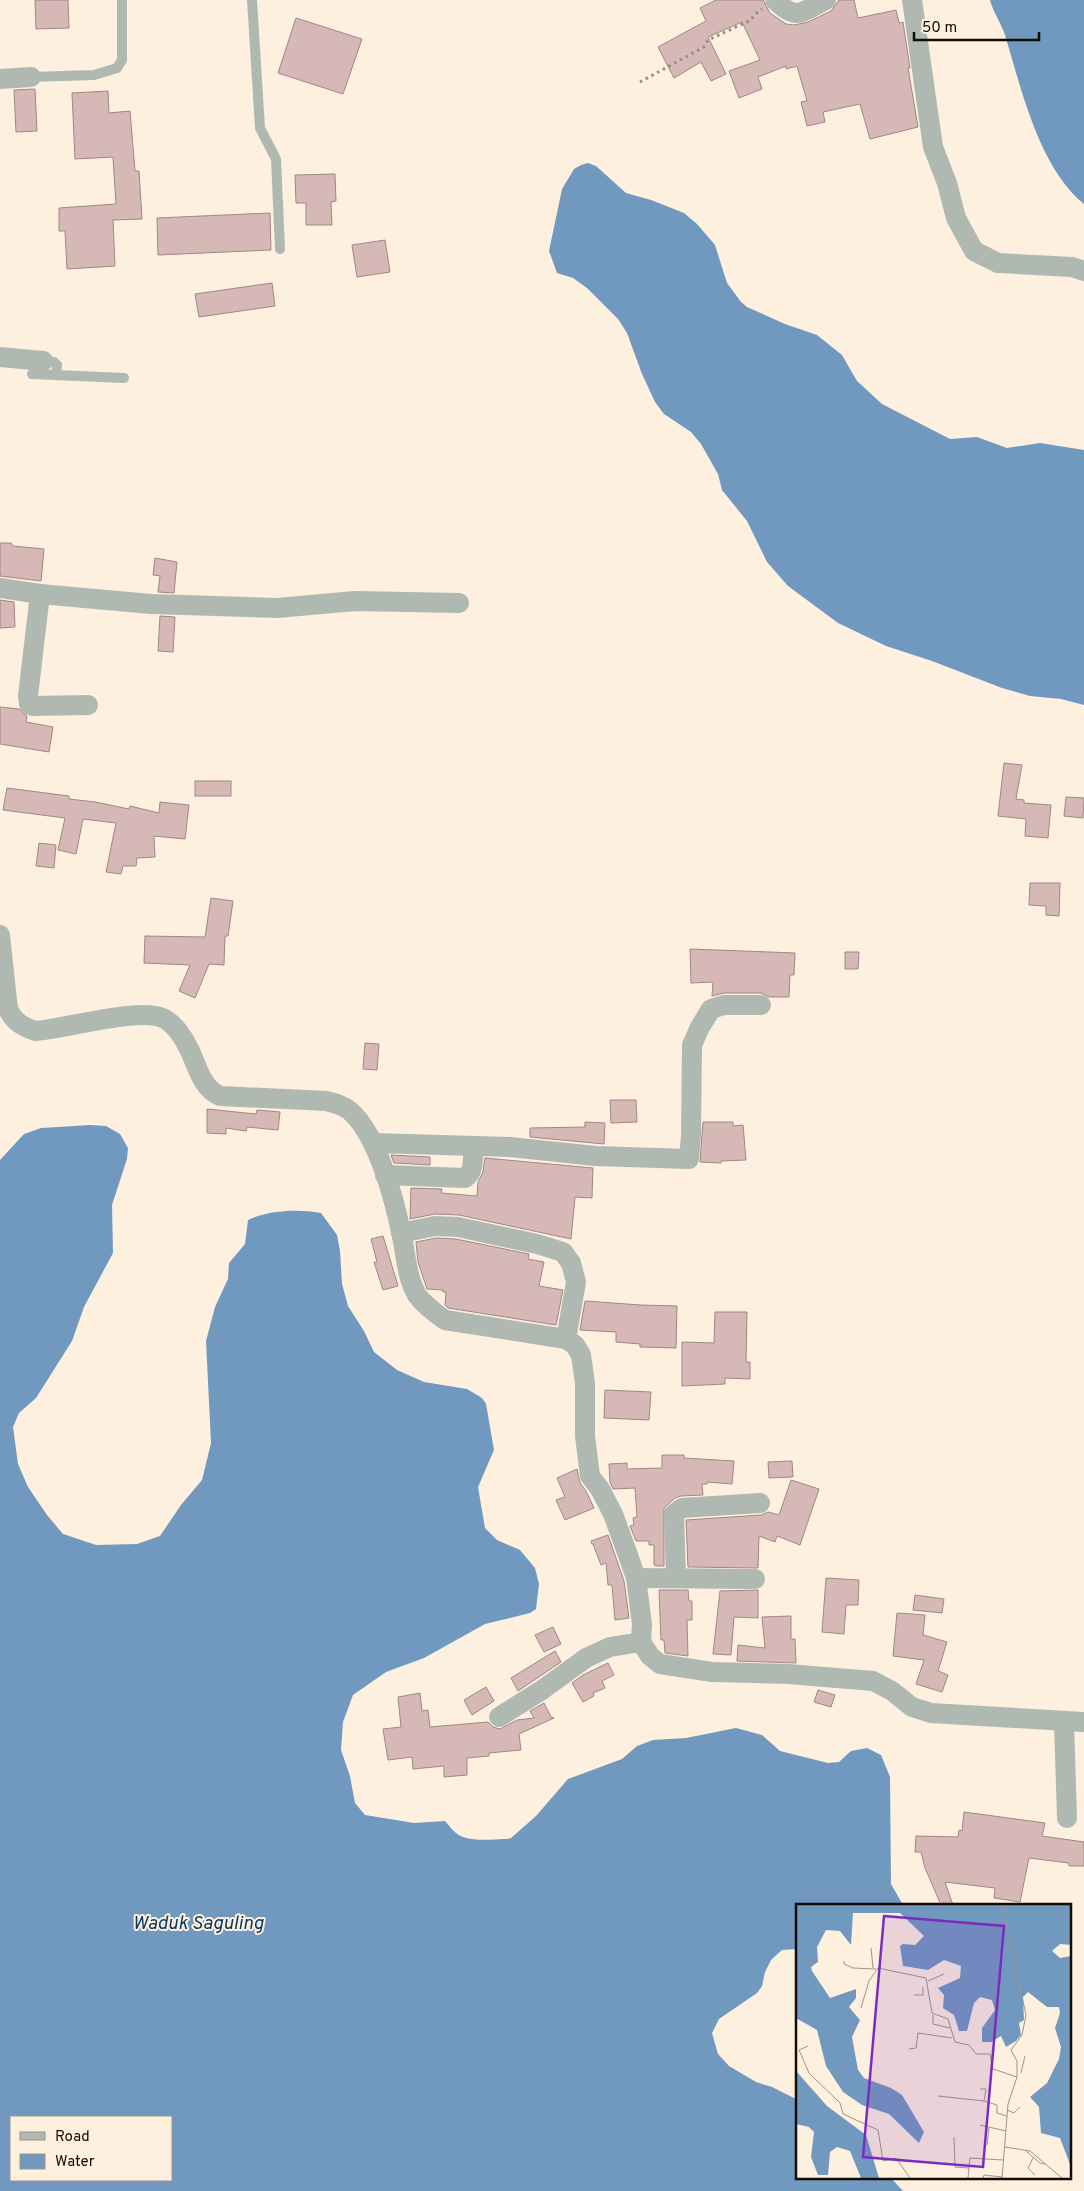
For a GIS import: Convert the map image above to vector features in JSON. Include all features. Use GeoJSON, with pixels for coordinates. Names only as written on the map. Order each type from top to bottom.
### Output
{"type":"FeatureCollection","features":[{"type":"Feature","properties":{"kind":"street"},"geometry":{"type":"LineString","coordinates":[[775,0],[786,11],[795,13],[826,0]]}},
{"type":"Feature","properties":{"kind":"street"},"geometry":{"type":"LineString","coordinates":[[912,0],[933,147],[947,183],[956,218],[974,251],[998,263],[1020,266],[1040,264],[1072,267],[1084,271]]}},
{"type":"Feature","properties":{"kind":"street"},"geometry":{"type":"LineString","coordinates":[[0,79],[31,77]]}},
{"type":"Feature","properties":{"kind":"street"},"geometry":{"type":"LineString","coordinates":[[0,357],[44,370]]}},
{"type":"Feature","properties":{"kind":"street"},"geometry":{"type":"LineString","coordinates":[[0,588],[40,594],[151,604],[276,608],[355,601],[459,603]]}},
{"type":"Feature","properties":{"kind":"street"},"geometry":{"type":"LineString","coordinates":[[40,594],[28,696],[29,704],[32,706],[88,705]]}},
{"type":"Feature","properties":{"kind":"street"},"geometry":{"type":"LineString","coordinates":[[0,935],[8,1009],[14,1020],[24,1027],[35,1031],[51,1030],[134,1015],[158,1017],[165,1019],[182,1036],[204,1085],[210,1091],[220,1096],[326,1101],[341,1105],[362,1124],[373,1143],[402,1233],[410,1278],[418,1296],[430,1309],[445,1320],[566,1339],[574,1345],[581,1354],[585,1383],[585,1436],[590,1476],[600,1489],[612,1514],[636,1578],[642,1624],[641,1642],[650,1656],[660,1664],[712,1672],[788,1674],[873,1681],[892,1691],[912,1707],[931,1713],[1084,1722]]}},
{"type":"Feature","properties":{"kind":"street"},"geometry":{"type":"LineString","coordinates":[[373,1143],[510,1147],[595,1156],[689,1159],[692,1045],[700,1027],[711,1009],[724,1005],[761,1005]]}},
{"type":"Feature","properties":{"kind":"street"},"geometry":{"type":"LineString","coordinates":[[384,1175],[465,1178],[469,1176],[472,1170],[473,1146]]}},
{"type":"Feature","properties":{"kind":"street"},"geometry":{"type":"LineString","coordinates":[[402,1233],[435,1226],[458,1227],[537,1244],[562,1252],[571,1263],[576,1282],[566,1339]]}},
{"type":"Feature","properties":{"kind":"street"},"geometry":{"type":"LineString","coordinates":[[676,1577],[674,1514],[677,1510],[682,1508],[760,1503]]}},
{"type":"Feature","properties":{"kind":"street"},"geometry":{"type":"LineString","coordinates":[[636,1578],[755,1579]]}},
{"type":"Feature","properties":{"kind":"street"},"geometry":{"type":"LineString","coordinates":[[499,1717],[542,1690],[586,1658],[610,1647],[641,1642]]}},
{"type":"Feature","properties":{"kind":"street"},"geometry":{"type":"LineString","coordinates":[[1064,1722],[1067,1818]]}},
{"type":"Feature","properties":{"kind":"lane"},"geometry":{"type":"LineString","coordinates":[[31,77],[94,75],[117,68],[122,60],[122,0]]}},
{"type":"Feature","properties":{"kind":"lane"},"geometry":{"type":"LineString","coordinates":[[252,0],[260,128],[276,159],[280,249]]}},
{"type":"Feature","properties":{"kind":"lane"},"geometry":{"type":"LineString","coordinates":[[44,370],[124,378]]}},
{"type":"Feature","properties":{"kind":"path"},"geometry":{"type":"LineString","coordinates":[[640,82],[704,47],[708,40],[751,20],[755,14],[775,0]]}},
{"type":"Feature","properties":{"kind":"water"},"geometry":{"type":"Polygon","coordinates":[[[990,0],[1084,0],[1084,204],[1068,189],[1043,149],[1025,102],[1005,35],[990,0]]]}},
{"type":"Feature","properties":{"kind":"water"},"geometry":{"type":"Polygon","coordinates":[[[588,163],[596,166],[626,193],[651,200],[684,213],[697,224],[715,245],[727,283],[741,302],[747,307],[785,324],[817,335],[842,355],[857,381],[882,404],[950,439],[977,437],[1007,448],[1040,443],[1084,450],[1084,705],[1061,699],[1030,696],[1002,688],[932,661],[886,646],[838,623],[788,586],[767,562],[747,521],[722,490],[718,474],[701,444],[691,432],[664,414],[655,402],[642,374],[627,333],[618,319],[587,288],[573,278],[557,273],[549,251],[562,189],[574,169],[588,163]]]}},
{"type":"Feature","properties":{"kind":"water","name":"Waduk Saguling"},"geometry":{"type":"Polygon","coordinates":[[[106,1126],[120,1134],[128,1148],[127,1159],[112,1205],[113,1253],[84,1307],[72,1341],[36,1398],[19,1413],[13,1427],[18,1464],[28,1487],[63,1534],[96,1545],[137,1544],[160,1536],[181,1505],[202,1480],[211,1443],[206,1341],[215,1307],[228,1279],[229,1263],[245,1244],[248,1220],[265,1214],[284,1211],[321,1213],[337,1235],[342,1284],[348,1306],[364,1331],[374,1352],[397,1370],[424,1382],[467,1389],[482,1398],[486,1404],[494,1450],[478,1487],[485,1528],[497,1540],[520,1550],[535,1568],[539,1584],[536,1609],[530,1613],[485,1624],[424,1658],[386,1672],[353,1695],[343,1722],[341,1750],[350,1776],[355,1803],[365,1815],[414,1823],[445,1821],[456,1833],[467,1838],[480,1840],[507,1839],[511,1838],[536,1816],[568,1779],[622,1759],[637,1746],[653,1740],[686,1738],[736,1728],[762,1735],[780,1751],[828,1763],[839,1762],[851,1751],[867,1748],[881,1755],[890,1777],[891,1884],[902,1904],[796,1904],[796,1949],[782,1950],[771,1960],[765,1972],[762,1986],[757,1993],[719,2019],[712,2033],[718,2054],[729,2066],[756,2082],[772,2087],[796,2099],[796,2178],[891,2178],[903,2191],[0,2191],[0,1160],[24,1134],[41,1128],[106,1126]]]}},
{"type":"Feature","properties":{"kind":"building"},"geometry":{"type":"Polygon","coordinates":[[[35,0],[68,0],[69,28],[36,29],[35,0]]]}},
{"type":"Feature","properties":{"kind":"building"},"geometry":{"type":"Polygon","coordinates":[[[716,0],[763,0],[770,13],[786,24],[794,25],[808,22],[831,11],[839,0],[854,0],[858,18],[896,10],[899,23],[903,22],[910,68],[908,68],[918,127],[870,139],[860,104],[823,112],[825,122],[807,126],[801,102],[807,101],[797,66],[786,69],[786,66],[758,77],[762,89],[739,98],[729,71],[760,60],[742,22],[708,37],[726,74],[711,81],[701,62],[674,78],[658,47],[706,21],[700,8],[716,0]]]}},
{"type":"Feature","properties":{"kind":"building"},"geometry":{"type":"Polygon","coordinates":[[[296,18],[362,39],[343,94],[278,73],[296,18]]]}},
{"type":"Feature","properties":{"kind":"building"},"geometry":{"type":"Polygon","coordinates":[[[35,89],[37,131],[16,132],[14,90],[35,89]]]}},
{"type":"Feature","properties":{"kind":"building"},"geometry":{"type":"Polygon","coordinates":[[[108,91],[109,113],[130,111],[135,171],[139,171],[142,219],[113,220],[115,266],[67,269],[65,231],[59,231],[59,208],[116,204],[113,157],[75,159],[72,93],[108,91]]]}},
{"type":"Feature","properties":{"kind":"building"},"geometry":{"type":"Polygon","coordinates":[[[335,174],[336,201],[331,202],[332,225],[306,225],[306,203],[296,203],[295,175],[335,174]]]}},
{"type":"Feature","properties":{"kind":"building"},"geometry":{"type":"Polygon","coordinates":[[[270,213],[271,250],[158,255],[157,218],[270,213]]]}},
{"type":"Feature","properties":{"kind":"building"},"geometry":{"type":"Polygon","coordinates":[[[385,240],[390,272],[357,277],[352,245],[385,240]]]}},
{"type":"Feature","properties":{"kind":"building"},"geometry":{"type":"Polygon","coordinates":[[[272,283],[275,306],[199,317],[195,294],[272,283]]]}},
{"type":"Feature","properties":{"kind":"building"},"geometry":{"type":"Polygon","coordinates":[[[0,543],[44,549],[41,581],[0,576],[0,543]]]}},
{"type":"Feature","properties":{"kind":"building"},"geometry":{"type":"Polygon","coordinates":[[[155,558],[177,562],[174,593],[158,592],[160,576],[153,575],[155,558]]]}},
{"type":"Feature","properties":{"kind":"building"},"geometry":{"type":"Polygon","coordinates":[[[0,600],[14,602],[15,627],[0,628],[0,600]]]}},
{"type":"Feature","properties":{"kind":"building"},"geometry":{"type":"Polygon","coordinates":[[[160,616],[175,617],[173,652],[158,651],[160,616]]]}},
{"type":"Feature","properties":{"kind":"building"},"geometry":{"type":"Polygon","coordinates":[[[0,707],[19,709],[27,716],[26,722],[53,727],[49,752],[0,744],[0,707]]]}},
{"type":"Feature","properties":{"kind":"building"},"geometry":{"type":"Polygon","coordinates":[[[1004,763],[1022,765],[1016,799],[1024,800],[1024,803],[1051,805],[1048,838],[1025,836],[1026,819],[998,816],[1004,763]]]}},
{"type":"Feature","properties":{"kind":"building"},"geometry":{"type":"Polygon","coordinates":[[[195,781],[231,781],[231,796],[195,796],[195,781]]]}},
{"type":"Feature","properties":{"kind":"building"},"geometry":{"type":"Polygon","coordinates":[[[7,788],[69,796],[69,799],[129,809],[130,806],[159,813],[160,802],[189,805],[185,839],[154,836],[155,857],[137,858],[136,866],[123,866],[121,874],[106,872],[116,823],[83,819],[76,854],[58,850],[65,818],[3,810],[7,788]]]}},
{"type":"Feature","properties":{"kind":"building"},"geometry":{"type":"Polygon","coordinates":[[[1066,797],[1084,798],[1083,818],[1064,816],[1066,797]]]}},
{"type":"Feature","properties":{"kind":"building"},"geometry":{"type":"Polygon","coordinates":[[[39,843],[56,845],[54,868],[36,866],[39,843]]]}},
{"type":"Feature","properties":{"kind":"building"},"geometry":{"type":"Polygon","coordinates":[[[1030,883],[1060,883],[1059,916],[1046,915],[1046,906],[1029,905],[1030,883]]]}},
{"type":"Feature","properties":{"kind":"building"},"geometry":{"type":"Polygon","coordinates":[[[211,898],[233,901],[228,936],[225,936],[224,965],[209,964],[195,998],[179,991],[190,965],[144,963],[145,936],[205,937],[211,898]]]}},
{"type":"Feature","properties":{"kind":"building"},"geometry":{"type":"Polygon","coordinates":[[[690,949],[795,953],[794,975],[790,975],[789,997],[769,997],[761,993],[724,993],[712,996],[713,982],[691,983],[690,949]]]}},
{"type":"Feature","properties":{"kind":"building"},"geometry":{"type":"Polygon","coordinates":[[[845,952],[859,952],[858,969],[845,969],[845,952]]]}},
{"type":"Feature","properties":{"kind":"building"},"geometry":{"type":"Polygon","coordinates":[[[365,1043],[379,1044],[377,1070],[363,1069],[365,1043]]]}},
{"type":"Feature","properties":{"kind":"building"},"geometry":{"type":"Polygon","coordinates":[[[610,1100],[636,1100],[637,1122],[611,1123],[610,1100]]]}},
{"type":"Feature","properties":{"kind":"building"},"geometry":{"type":"Polygon","coordinates":[[[207,1109],[256,1114],[257,1110],[280,1112],[278,1130],[247,1127],[246,1131],[226,1128],[226,1134],[207,1133],[207,1109]]]}},
{"type":"Feature","properties":{"kind":"building"},"geometry":{"type":"Polygon","coordinates":[[[585,1122],[605,1123],[604,1144],[530,1137],[530,1128],[585,1127],[585,1122]]]}},
{"type":"Feature","properties":{"kind":"building"},"geometry":{"type":"Polygon","coordinates":[[[703,1122],[733,1122],[733,1126],[743,1125],[746,1160],[721,1161],[721,1163],[700,1162],[703,1122]]]}},
{"type":"Feature","properties":{"kind":"building"},"geometry":{"type":"Polygon","coordinates":[[[391,1155],[430,1157],[430,1165],[394,1163],[391,1155]]]}},
{"type":"Feature","properties":{"kind":"building"},"geometry":{"type":"Polygon","coordinates":[[[485,1158],[593,1168],[592,1198],[575,1197],[571,1239],[459,1215],[435,1214],[410,1219],[411,1188],[442,1189],[441,1193],[477,1196],[478,1182],[483,1172],[485,1158]]]}},
{"type":"Feature","properties":{"kind":"building"},"geometry":{"type":"Polygon","coordinates":[[[383,1236],[398,1286],[383,1290],[374,1262],[377,1262],[371,1239],[383,1236]]]}},
{"type":"Feature","properties":{"kind":"building"},"geometry":{"type":"Polygon","coordinates":[[[436,1238],[456,1239],[529,1254],[528,1259],[544,1262],[539,1286],[563,1290],[556,1325],[448,1308],[445,1305],[446,1292],[443,1292],[443,1290],[427,1289],[418,1262],[416,1242],[436,1238]]]}},
{"type":"Feature","properties":{"kind":"building"},"geometry":{"type":"Polygon","coordinates":[[[585,1301],[677,1306],[676,1348],[640,1347],[640,1344],[616,1342],[616,1332],[580,1330],[585,1301]]]}},
{"type":"Feature","properties":{"kind":"building"},"geometry":{"type":"Polygon","coordinates":[[[715,1312],[747,1312],[746,1362],[750,1362],[750,1379],[725,1378],[725,1384],[682,1386],[682,1342],[714,1343],[715,1312]]]}},
{"type":"Feature","properties":{"kind":"building"},"geometry":{"type":"Polygon","coordinates":[[[605,1390],[651,1392],[649,1420],[604,1418],[605,1390]]]}},
{"type":"Feature","properties":{"kind":"building"},"geometry":{"type":"Polygon","coordinates":[[[662,1455],[684,1455],[684,1458],[734,1461],[732,1484],[707,1482],[707,1484],[702,1484],[703,1495],[675,1498],[664,1508],[664,1566],[657,1566],[654,1565],[654,1545],[649,1545],[649,1541],[636,1541],[630,1526],[634,1525],[633,1518],[637,1517],[635,1488],[613,1489],[610,1482],[609,1464],[627,1463],[627,1469],[662,1468],[662,1455]]]}},
{"type":"Feature","properties":{"kind":"building"},"geometry":{"type":"Polygon","coordinates":[[[792,1461],[793,1477],[769,1478],[768,1462],[792,1461]]]}},
{"type":"Feature","properties":{"kind":"building"},"geometry":{"type":"Polygon","coordinates":[[[577,1469],[580,1483],[594,1508],[565,1520],[556,1500],[565,1497],[557,1478],[577,1469]]]}},
{"type":"Feature","properties":{"kind":"building"},"geometry":{"type":"Polygon","coordinates":[[[791,1480],[819,1489],[800,1545],[777,1536],[775,1542],[759,1536],[758,1568],[688,1567],[686,1520],[761,1515],[768,1512],[779,1515],[791,1480]]]}},
{"type":"Feature","properties":{"kind":"building"},"geometry":{"type":"Polygon","coordinates":[[[608,1535],[624,1581],[629,1618],[615,1620],[612,1585],[608,1585],[606,1563],[601,1565],[591,1541],[608,1535]]]}},
{"type":"Feature","properties":{"kind":"building"},"geometry":{"type":"Polygon","coordinates":[[[826,1578],[859,1580],[858,1605],[846,1605],[844,1634],[822,1632],[826,1578]]]}},
{"type":"Feature","properties":{"kind":"building"},"geometry":{"type":"Polygon","coordinates":[[[659,1590],[688,1590],[689,1601],[692,1601],[692,1620],[687,1620],[688,1656],[665,1653],[664,1640],[661,1640],[659,1590]]]}},
{"type":"Feature","properties":{"kind":"building"},"geometry":{"type":"Polygon","coordinates":[[[758,1590],[758,1618],[734,1617],[731,1655],[713,1654],[720,1591],[758,1590]]]}},
{"type":"Feature","properties":{"kind":"building"},"geometry":{"type":"Polygon","coordinates":[[[915,1595],[944,1599],[942,1613],[913,1610],[915,1595]]]}},
{"type":"Feature","properties":{"kind":"building"},"geometry":{"type":"Polygon","coordinates":[[[897,1613],[925,1615],[923,1635],[947,1642],[938,1671],[948,1675],[942,1692],[916,1684],[924,1660],[893,1656],[897,1613]]]}},
{"type":"Feature","properties":{"kind":"building"},"geometry":{"type":"Polygon","coordinates":[[[791,1616],[791,1639],[795,1639],[796,1663],[737,1661],[738,1645],[765,1648],[762,1617],[791,1616]]]}},
{"type":"Feature","properties":{"kind":"building"},"geometry":{"type":"Polygon","coordinates":[[[553,1627],[561,1644],[544,1652],[535,1635],[553,1627]]]}},
{"type":"Feature","properties":{"kind":"building"},"geometry":{"type":"Polygon","coordinates":[[[555,1651],[561,1662],[518,1691],[511,1678],[555,1651]]]}},
{"type":"Feature","properties":{"kind":"building"},"geometry":{"type":"Polygon","coordinates":[[[608,1663],[614,1675],[602,1681],[605,1688],[593,1693],[594,1696],[583,1702],[572,1683],[583,1675],[608,1663]]]}},
{"type":"Feature","properties":{"kind":"building"},"geometry":{"type":"Polygon","coordinates":[[[486,1687],[494,1701],[472,1715],[464,1700],[486,1687]]]}},
{"type":"Feature","properties":{"kind":"building"},"geometry":{"type":"Polygon","coordinates":[[[818,1690],[835,1695],[831,1707],[814,1702],[818,1690]]]}},
{"type":"Feature","properties":{"kind":"building"},"geometry":{"type":"Polygon","coordinates":[[[420,1693],[422,1711],[428,1710],[430,1727],[488,1722],[493,1727],[500,1729],[517,1720],[534,1718],[530,1711],[544,1703],[551,1717],[554,1718],[519,1734],[521,1750],[489,1753],[489,1756],[467,1758],[467,1775],[444,1777],[444,1766],[413,1769],[412,1757],[388,1760],[383,1729],[401,1727],[398,1697],[420,1693]]]}},
{"type":"Feature","properties":{"kind":"building"},"geometry":{"type":"Polygon","coordinates":[[[964,1812],[1045,1823],[1042,1836],[1084,1842],[1084,1866],[1069,1866],[1069,1863],[1029,1858],[1020,1902],[994,1898],[995,1888],[945,1882],[953,1904],[941,1904],[925,1868],[921,1852],[915,1852],[916,1836],[958,1837],[959,1830],[962,1831],[964,1812]]]}}]}
